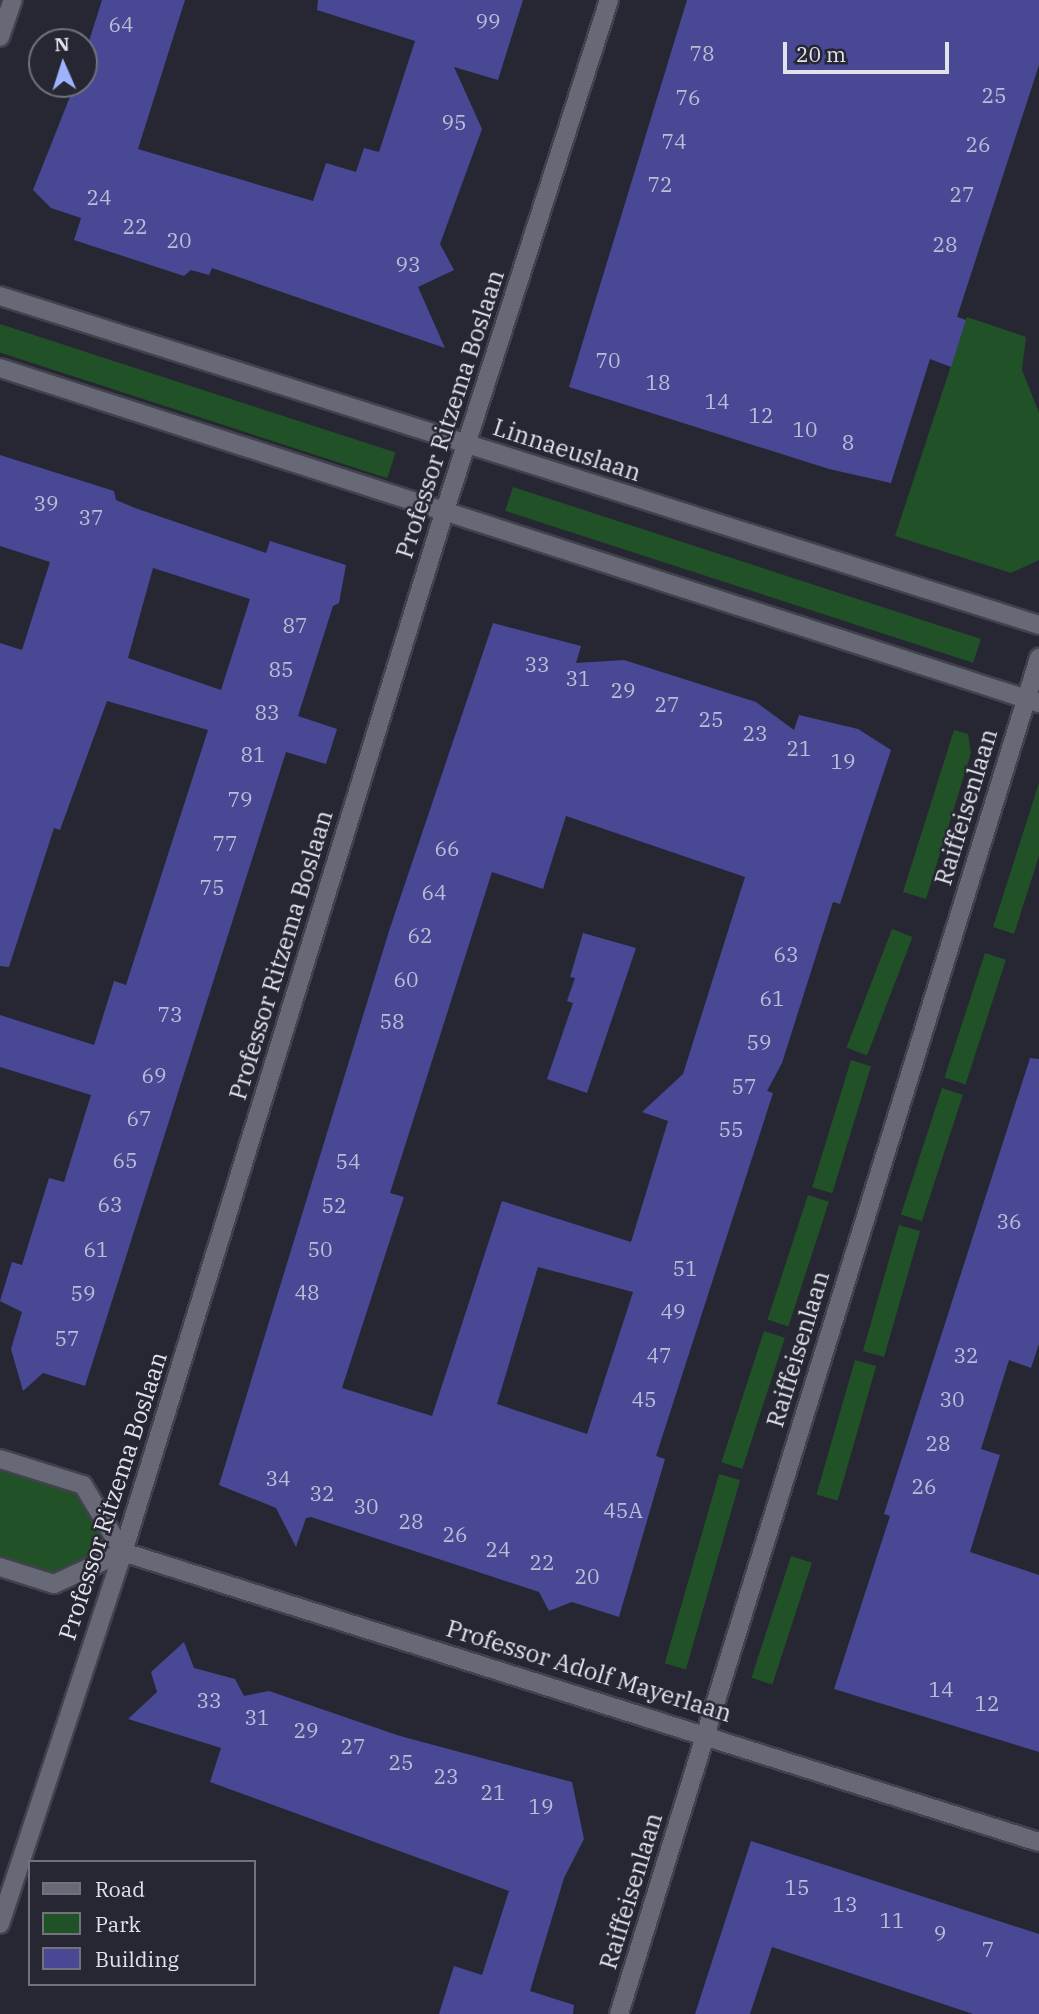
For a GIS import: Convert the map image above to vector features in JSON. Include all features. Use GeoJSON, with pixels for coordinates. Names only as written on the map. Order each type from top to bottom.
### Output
{"type":"FeatureCollection","features":[{"type":"Feature","properties":{"kind":"street"},"geometry":{"type":"LineString","coordinates":[[0,37],[13,0]]}},
{"type":"Feature","properties":{"kind":"street","name":"Professor Ritzema Boslaan"},"geometry":{"type":"LineString","coordinates":[[0,1924],[122,1552],[444,510],[609,0]]}},
{"type":"Feature","properties":{"kind":"street","name":"Linnaeuslaan"},"geometry":{"type":"LineString","coordinates":[[0,296],[1039,625]]}},
{"type":"Feature","properties":{"kind":"street"},"geometry":{"type":"LineString","coordinates":[[0,368],[1032,701],[1039,658]]}},
{"type":"Feature","properties":{"kind":"street","name":"Raiffeisenlaan"},"geometry":{"type":"LineString","coordinates":[[620,2014],[705,1733],[1032,701]]}},
{"type":"Feature","properties":{"kind":"street"},"geometry":{"type":"LineString","coordinates":[[0,1459],[83,1485],[122,1552],[54,1584],[0,1567]]}},
{"type":"Feature","properties":{"kind":"street","name":"Professor Adolf Mayerlaan"},"geometry":{"type":"LineString","coordinates":[[122,1552],[705,1733],[1039,1842]]}},
{"type":"Feature","properties":{"kind":"green space"},"geometry":{"type":"Polygon","coordinates":[[[967,317],[1026,337],[1022,370],[1039,413],[1039,560],[1011,573],[895,536],[967,317]]]}},
{"type":"Feature","properties":{"kind":"green space"},"geometry":{"type":"Polygon","coordinates":[[[0,324],[396,453],[387,478],[0,352],[0,324]]]}},
{"type":"Feature","properties":{"kind":"green space"},"geometry":{"type":"Polygon","coordinates":[[[513,487],[981,639],[973,663],[505,511],[513,487]]]}},
{"type":"Feature","properties":{"kind":"green space"},"geometry":{"type":"Polygon","coordinates":[[[954,730],[968,734],[971,753],[926,899],[903,892],[954,730]]]}},
{"type":"Feature","properties":{"kind":"green space"},"geometry":{"type":"Polygon","coordinates":[[[1039,783],[1039,856],[1014,934],[993,927],[1039,783]]]}},
{"type":"Feature","properties":{"kind":"green space"},"geometry":{"type":"Polygon","coordinates":[[[892,929],[913,937],[867,1055],[846,1048],[892,929]]]}},
{"type":"Feature","properties":{"kind":"green space"},"geometry":{"type":"Polygon","coordinates":[[[985,953],[1006,960],[965,1084],[945,1078],[985,953]]]}},
{"type":"Feature","properties":{"kind":"green space"},"geometry":{"type":"Polygon","coordinates":[[[851,1060],[871,1066],[832,1193],[812,1187],[851,1060]]]}},
{"type":"Feature","properties":{"kind":"green space"},"geometry":{"type":"Polygon","coordinates":[[[942,1088],[963,1095],[922,1221],[901,1214],[942,1088]]]}},
{"type":"Feature","properties":{"kind":"green space"},"geometry":{"type":"Polygon","coordinates":[[[808,1195],[829,1202],[788,1326],[768,1320],[808,1195]]]}},
{"type":"Feature","properties":{"kind":"green space"},"geometry":{"type":"Polygon","coordinates":[[[899,1225],[920,1231],[884,1357],[863,1351],[899,1225]]]}},
{"type":"Feature","properties":{"kind":"green space"},"geometry":{"type":"Polygon","coordinates":[[[764,1331],[785,1338],[742,1469],[721,1462],[764,1331]]]}},
{"type":"Feature","properties":{"kind":"green space"},"geometry":{"type":"Polygon","coordinates":[[[855,1360],[876,1366],[838,1501],[816,1495],[855,1360]]]}},
{"type":"Feature","properties":{"kind":"green space"},"geometry":{"type":"Polygon","coordinates":[[[0,1459],[83,1485],[123,1552],[54,1584],[0,1567],[0,1459]]]}},
{"type":"Feature","properties":{"kind":"green space"},"geometry":{"type":"Polygon","coordinates":[[[719,1474],[740,1480],[686,1669],[665,1663],[719,1474]]]}},
{"type":"Feature","properties":{"kind":"green space"},"geometry":{"type":"Polygon","coordinates":[[[791,1556],[812,1563],[772,1685],[751,1678],[791,1556]]]}},
{"type":"Feature","properties":{"kind":"building"},"geometry":{"type":"Polygon","coordinates":[[[102,0],[185,0],[138,149],[313,201],[326,163],[356,172],[364,148],[379,152],[415,41],[317,10],[318,0],[523,0],[498,80],[454,67],[482,129],[440,244],[454,270],[418,287],[445,348],[212,268],[209,275],[191,270],[184,276],[74,240],[81,218],[51,208],[33,190],[69,98],[98,98],[98,28],[93,28],[102,0]]]}},
{"type":"Feature","properties":{"kind":"building"},"geometry":{"type":"Polygon","coordinates":[[[687,0],[1039,0],[1039,65],[957,317],[966,320],[951,367],[930,359],[891,483],[829,469],[569,387],[687,0]]]}},
{"type":"Feature","properties":{"kind":"building"},"geometry":{"type":"Polygon","coordinates":[[[0,455],[114,491],[116,500],[135,508],[266,553],[270,541],[346,565],[339,603],[333,606],[298,716],[337,729],[326,764],[286,752],[85,1386],[43,1373],[23,1391],[11,1349],[22,1312],[0,1301],[12,1262],[22,1265],[49,1178],[64,1182],[91,1095],[0,1067],[0,1015],[94,1045],[114,981],[126,985],[208,730],[107,701],[60,830],[54,828],[9,967],[0,966],[0,643],[22,650],[50,562],[0,546],[0,455]],[[153,568],[128,658],[221,690],[250,599],[153,568]]]}},
{"type":"Feature","properties":{"kind":"building"},"geometry":{"type":"Polygon","coordinates":[[[493,623],[581,646],[576,663],[624,660],[756,702],[794,730],[799,715],[858,729],[891,750],[840,904],[833,902],[782,1063],[767,1091],[773,1093],[656,1456],[665,1459],[619,1617],[572,1602],[549,1611],[539,1592],[311,1517],[306,1518],[296,1547],[276,1508],[219,1485],[389,931],[493,623]],[[566,816],[543,889],[492,872],[390,1193],[404,1197],[342,1388],[432,1416],[502,1201],[631,1242],[668,1121],[642,1112],[683,1074],[745,877],[566,816]],[[538,1267],[497,1404],[587,1434],[633,1292],[538,1267]]]}},
{"type":"Feature","properties":{"kind":"building"},"geometry":{"type":"Polygon","coordinates":[[[583,933],[636,948],[587,1093],[547,1079],[573,1003],[567,1001],[575,978],[570,977],[583,933]]]}},
{"type":"Feature","properties":{"kind":"building"},"geometry":{"type":"Polygon","coordinates":[[[1030,1058],[1039,1059],[1039,1344],[1031,1368],[1009,1360],[981,1449],[1000,1455],[970,1552],[1039,1575],[1039,1752],[834,1689],[890,1516],[884,1514],[1030,1058]]]}},
{"type":"Feature","properties":{"kind":"building"},"geometry":{"type":"Polygon","coordinates":[[[184,1642],[194,1668],[235,1679],[244,1696],[269,1691],[400,1736],[572,1782],[584,1839],[564,1878],[530,1991],[574,2005],[573,2014],[439,2014],[454,1966],[482,1975],[509,1891],[210,1782],[221,1748],[128,1719],[157,1692],[151,1672],[184,1642]]]}},
{"type":"Feature","properties":{"kind":"building"},"geometry":{"type":"Polygon","coordinates":[[[751,1841],[1039,1934],[1039,2014],[973,2014],[772,1947],[750,2014],[695,2014],[751,1841]]]}}]}
